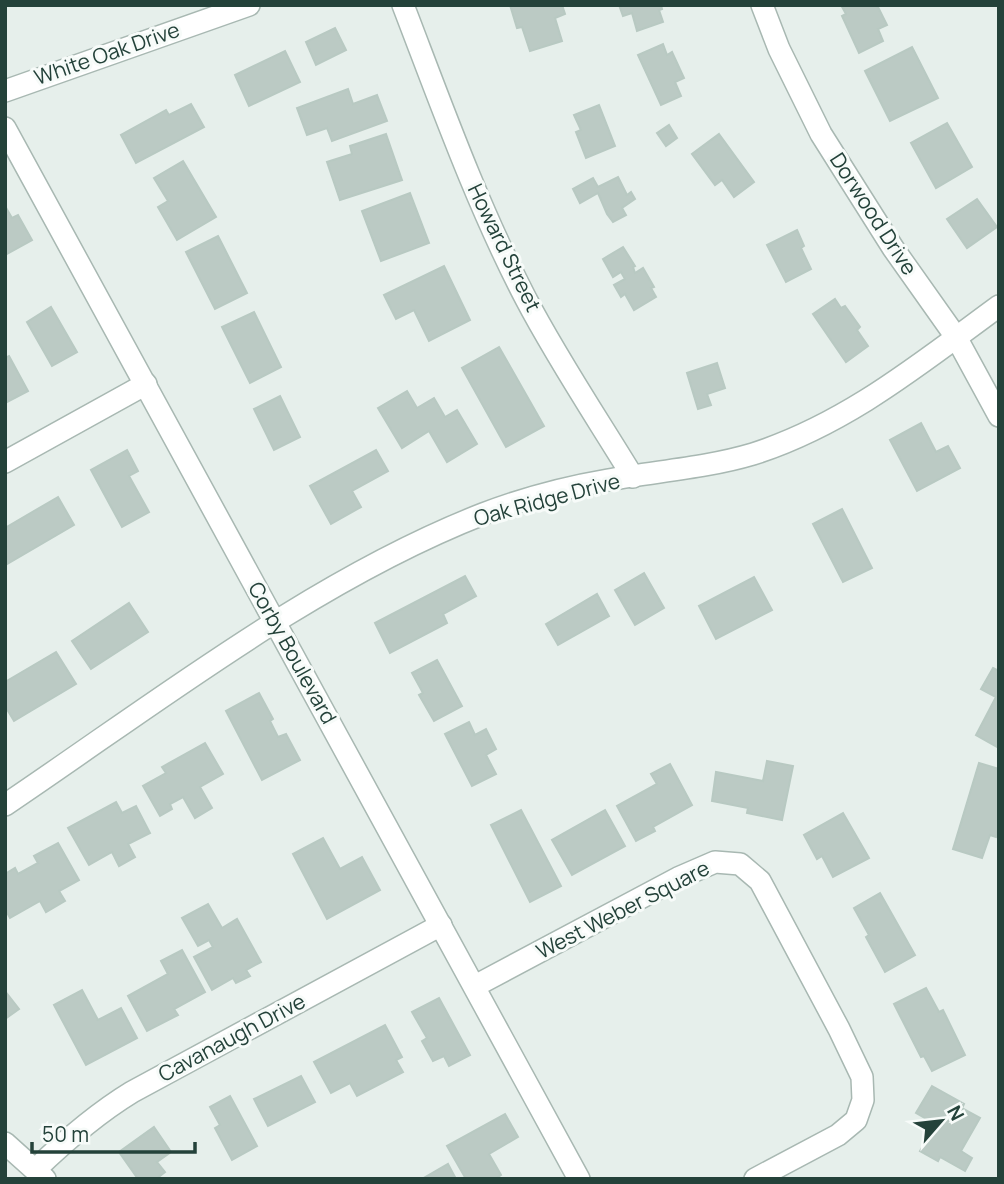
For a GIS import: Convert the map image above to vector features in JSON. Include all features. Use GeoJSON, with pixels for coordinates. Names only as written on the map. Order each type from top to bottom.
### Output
{"type":"FeatureCollection","features":[{"type":"Feature","properties":{"kind":"street","name":"White Oak Drive"},"geometry":{"type":"LineString","coordinates":[[5,91],[249,5]]}},
{"type":"Feature","properties":{"kind":"street","name":"Howard Street"},"geometry":{"type":"LineString","coordinates":[[403,5],[463,162],[497,239],[533,311],[634,477]]}},
{"type":"Feature","properties":{"kind":"street","name":"Dorwood Drive"},"geometry":{"type":"LineString","coordinates":[[762,5],[779,49],[821,134],[893,248],[956,337],[999,415]]}},
{"type":"Feature","properties":{"kind":"street","name":"Corby Boulevard"},"geometry":{"type":"LineString","coordinates":[[5,128],[579,1179]]}},
{"type":"Feature","properties":{"kind":"street","name":"Oak Ridge Drive"},"geometry":{"type":"LineString","coordinates":[[5,804],[276,622],[423,541],[484,514],[558,492],[607,480],[676,471],[750,454],[789,441],[825,425],[874,397],[999,306]]}},
{"type":"Feature","properties":{"kind":"street"},"geometry":{"type":"LineString","coordinates":[[5,462],[146,384]]}},
{"type":"Feature","properties":{"kind":"street","name":"West Weber Square"},"geometry":{"type":"LineString","coordinates":[[475,986],[678,878],[715,862],[740,864],[760,881],[862,1077],[863,1100],[856,1120],[838,1135],[755,1179]]}},
{"type":"Feature","properties":{"kind":"street","name":"Cavanaugh Drive"},"geometry":{"type":"LineString","coordinates":[[40,1174],[73,1133],[98,1113],[441,925]]}},
{"type":"Feature","properties":{"kind":"street"},"geometry":{"type":"LineString","coordinates":[[5,1143],[40,1174]]}},
{"type":"Feature","properties":{"kind":"building"},"geometry":{"type":"Polygon","coordinates":[[[510,5],[562,5],[565,14],[555,18],[562,41],[530,51],[522,27],[517,28],[510,5]]]}},
{"type":"Feature","properties":{"kind":"building"},"geometry":{"type":"Polygon","coordinates":[[[619,5],[661,5],[662,9],[659,10],[663,22],[637,31],[632,13],[623,16],[619,5]]]}},
{"type":"Feature","properties":{"kind":"building"},"geometry":{"type":"Polygon","coordinates":[[[841,5],[877,5],[887,25],[878,29],[883,41],[859,53],[842,16],[846,14],[841,5]]]}},
{"type":"Feature","properties":{"kind":"building"},"geometry":{"type":"Polygon","coordinates":[[[335,28],[346,50],[316,65],[306,42],[335,28]]]}},
{"type":"Feature","properties":{"kind":"building"},"geometry":{"type":"Polygon","coordinates":[[[663,44],[667,55],[672,52],[684,78],[675,82],[681,96],[661,105],[638,55],[663,44]]]}},
{"type":"Feature","properties":{"kind":"building"},"geometry":{"type":"Polygon","coordinates":[[[912,47],[938,98],[890,121],[865,71],[912,47]]]}},
{"type":"Feature","properties":{"kind":"building"},"geometry":{"type":"Polygon","coordinates":[[[285,51],[300,82],[249,106],[235,75],[285,51]]]}},
{"type":"Feature","properties":{"kind":"building"},"geometry":{"type":"Polygon","coordinates":[[[348,89],[353,104],[377,95],[387,121],[332,141],[327,128],[307,135],[297,108],[348,89]]]}},
{"type":"Feature","properties":{"kind":"building"},"geometry":{"type":"Polygon","coordinates":[[[191,104],[204,127],[136,163],[121,135],[166,110],[169,115],[191,104]]]}},
{"type":"Feature","properties":{"kind":"building"},"geometry":{"type":"Polygon","coordinates":[[[599,105],[615,146],[586,158],[576,132],[581,130],[574,115],[599,105]]]}},
{"type":"Feature","properties":{"kind":"building"},"geometry":{"type":"Polygon","coordinates":[[[947,123],[972,167],[936,188],[911,143],[947,123]]]}},
{"type":"Feature","properties":{"kind":"building"},"geometry":{"type":"Polygon","coordinates":[[[669,125],[677,138],[666,146],[657,133],[669,125]]]}},
{"type":"Feature","properties":{"kind":"building"},"geometry":{"type":"Polygon","coordinates":[[[386,134],[402,180],[340,200],[327,162],[352,154],[350,146],[386,134]]]}},
{"type":"Feature","properties":{"kind":"building"},"geometry":{"type":"Polygon","coordinates":[[[719,134],[754,182],[734,197],[722,180],[715,185],[692,154],[719,134]]]}},
{"type":"Feature","properties":{"kind":"building"},"geometry":{"type":"Polygon","coordinates":[[[183,161],[216,217],[177,240],[158,207],[168,201],[154,178],[183,161]]]}},
{"type":"Feature","properties":{"kind":"building"},"geometry":{"type":"Polygon","coordinates":[[[618,177],[627,195],[631,192],[635,199],[622,208],[626,215],[613,222],[598,193],[580,203],[573,189],[593,178],[598,187],[618,177]]]}},
{"type":"Feature","properties":{"kind":"building"},"geometry":{"type":"Polygon","coordinates":[[[410,193],[429,243],[381,261],[362,211],[410,193]]]}},
{"type":"Feature","properties":{"kind":"building"},"geometry":{"type":"Polygon","coordinates":[[[977,199],[997,227],[967,248],[947,219],[977,199]]]}},
{"type":"Feature","properties":{"kind":"building"},"geometry":{"type":"Polygon","coordinates":[[[5,206],[12,218],[18,215],[32,240],[5,255],[5,206]]]}},
{"type":"Feature","properties":{"kind":"building"},"geometry":{"type":"Polygon","coordinates":[[[797,230],[804,246],[801,248],[811,269],[786,282],[767,245],[797,230]]]}},
{"type":"Feature","properties":{"kind":"building"},"geometry":{"type":"Polygon","coordinates":[[[218,236],[247,293],[215,309],[186,252],[218,236]]]}},
{"type":"Feature","properties":{"kind":"building"},"geometry":{"type":"Polygon","coordinates":[[[623,247],[635,266],[635,273],[643,268],[654,287],[651,288],[656,297],[634,310],[625,294],[621,297],[614,285],[625,279],[621,272],[613,277],[603,259],[623,247]]]}},
{"type":"Feature","properties":{"kind":"building"},"geometry":{"type":"Polygon","coordinates":[[[444,266],[470,320],[429,341],[414,310],[396,319],[384,295],[444,266]]]}},
{"type":"Feature","properties":{"kind":"building"},"geometry":{"type":"Polygon","coordinates":[[[835,299],[841,308],[845,306],[860,327],[857,330],[868,346],[846,362],[813,314],[835,299]]]}},
{"type":"Feature","properties":{"kind":"building"},"geometry":{"type":"Polygon","coordinates":[[[51,307],[77,352],[52,366],[27,322],[51,307]]]}},
{"type":"Feature","properties":{"kind":"building"},"geometry":{"type":"Polygon","coordinates":[[[254,312],[281,367],[250,383],[222,327],[254,312]]]}},
{"type":"Feature","properties":{"kind":"building"},"geometry":{"type":"Polygon","coordinates":[[[499,347],[544,426],[506,447],[462,368],[499,347]]]}},
{"type":"Feature","properties":{"kind":"building"},"geometry":{"type":"Polygon","coordinates":[[[9,356],[28,391],[5,403],[5,358],[9,356]]]}},
{"type":"Feature","properties":{"kind":"building"},"geometry":{"type":"Polygon","coordinates":[[[717,363],[725,388],[707,394],[711,405],[698,409],[687,373],[717,363]]]}},
{"type":"Feature","properties":{"kind":"building"},"geometry":{"type":"Polygon","coordinates":[[[407,391],[417,408],[434,398],[445,417],[457,410],[477,444],[447,462],[429,431],[402,448],[378,408],[407,391]]]}},
{"type":"Feature","properties":{"kind":"building"},"geometry":{"type":"Polygon","coordinates":[[[280,396],[300,437],[274,450],[254,409],[280,396]]]}},
{"type":"Feature","properties":{"kind":"building"},"geometry":{"type":"Polygon","coordinates":[[[921,423],[936,452],[948,446],[960,468],[917,491],[890,440],[921,423]]]}},
{"type":"Feature","properties":{"kind":"building"},"geometry":{"type":"Polygon","coordinates":[[[127,450],[138,471],[129,476],[149,512],[122,527],[91,470],[127,450]]]}},
{"type":"Feature","properties":{"kind":"building"},"geometry":{"type":"Polygon","coordinates":[[[376,450],[388,471],[352,491],[361,507],[331,524],[310,486],[376,450]]]}},
{"type":"Feature","properties":{"kind":"building"},"geometry":{"type":"Polygon","coordinates":[[[58,497],[74,525],[7,564],[5,528],[58,497]]]}},
{"type":"Feature","properties":{"kind":"building"},"geometry":{"type":"Polygon","coordinates":[[[842,509],[872,568],[843,582],[813,524],[842,509]]]}},
{"type":"Feature","properties":{"kind":"building"},"geometry":{"type":"Polygon","coordinates":[[[644,573],[664,608],[635,625],[615,590],[644,573]]]}},
{"type":"Feature","properties":{"kind":"building"},"geometry":{"type":"Polygon","coordinates":[[[465,576],[476,596],[443,614],[447,623],[390,653],[375,623],[465,576]]]}},
{"type":"Feature","properties":{"kind":"building"},"geometry":{"type":"Polygon","coordinates":[[[754,577],[772,610],[716,639],[699,606],[754,577]]]}},
{"type":"Feature","properties":{"kind":"building"},"geometry":{"type":"Polygon","coordinates":[[[597,594],[609,616],[558,645],[546,624],[597,594]]]}},
{"type":"Feature","properties":{"kind":"building"},"geometry":{"type":"Polygon","coordinates":[[[129,603],[148,632],[91,669],[72,641],[129,603]]]}},
{"type":"Feature","properties":{"kind":"building"},"geometry":{"type":"Polygon","coordinates":[[[56,652],[76,684],[14,721],[5,706],[5,682],[56,652]]]}},
{"type":"Feature","properties":{"kind":"building"},"geometry":{"type":"Polygon","coordinates":[[[437,660],[462,706],[434,721],[419,695],[423,693],[412,673],[437,660]]]}},
{"type":"Feature","properties":{"kind":"building"},"geometry":{"type":"Polygon","coordinates":[[[993,668],[999,671],[999,748],[976,735],[996,697],[981,689],[993,668]]]}},
{"type":"Feature","properties":{"kind":"building"},"geometry":{"type":"Polygon","coordinates":[[[259,693],[273,719],[270,721],[278,737],[286,734],[300,760],[262,780],[226,711],[259,693]]]}},
{"type":"Feature","properties":{"kind":"building"},"geometry":{"type":"Polygon","coordinates":[[[469,722],[475,735],[486,729],[496,749],[486,755],[496,774],[472,786],[445,734],[469,722]]]}},
{"type":"Feature","properties":{"kind":"building"},"geometry":{"type":"Polygon","coordinates":[[[205,743],[223,774],[200,787],[212,808],[195,818],[183,797],[170,804],[172,809],[160,816],[143,786],[166,773],[162,767],[205,743]]]}},
{"type":"Feature","properties":{"kind":"building"},"geometry":{"type":"Polygon","coordinates":[[[767,761],[793,766],[782,820],[747,813],[748,808],[712,801],[716,772],[763,781],[767,761]]]}},
{"type":"Feature","properties":{"kind":"building"},"geometry":{"type":"Polygon","coordinates":[[[979,763],[999,769],[999,829],[996,837],[990,835],[982,858],[953,849],[979,763]]]}},
{"type":"Feature","properties":{"kind":"building"},"geometry":{"type":"Polygon","coordinates":[[[670,764],[692,805],[653,827],[655,831],[636,841],[617,806],[657,784],[651,774],[670,764]]]}},
{"type":"Feature","properties":{"kind":"building"},"geometry":{"type":"Polygon","coordinates":[[[116,802],[122,813],[136,806],[150,833],[128,844],[135,857],[119,866],[112,852],[89,865],[68,828],[116,802]]]}},
{"type":"Feature","properties":{"kind":"building"},"geometry":{"type":"Polygon","coordinates":[[[521,810],[561,886],[530,902],[491,825],[521,810]]]}},
{"type":"Feature","properties":{"kind":"building"},"geometry":{"type":"Polygon","coordinates":[[[605,810],[625,846],[572,875],[552,840],[605,810]]]}},
{"type":"Feature","properties":{"kind":"building"},"geometry":{"type":"Polygon","coordinates":[[[843,813],[869,858],[833,877],[822,856],[817,859],[804,835],[843,813]]]}},
{"type":"Feature","properties":{"kind":"building"},"geometry":{"type":"Polygon","coordinates":[[[323,838],[340,869],[362,857],[380,890],[327,919],[293,854],[323,838]]]}},
{"type":"Feature","properties":{"kind":"building"},"geometry":{"type":"Polygon","coordinates":[[[58,843],[79,880],[59,891],[65,901],[46,912],[40,901],[10,918],[5,909],[5,874],[15,868],[18,874],[38,863],[34,856],[58,843]]]}},
{"type":"Feature","properties":{"kind":"building"},"geometry":{"type":"Polygon","coordinates":[[[880,893],[915,955],[885,972],[854,908],[880,893]]]}},
{"type":"Feature","properties":{"kind":"building"},"geometry":{"type":"Polygon","coordinates":[[[208,904],[222,928],[237,919],[261,962],[246,970],[250,976],[236,983],[233,978],[212,990],[194,957],[213,947],[209,940],[198,946],[182,918],[208,904]]]}},
{"type":"Feature","properties":{"kind":"building"},"geometry":{"type":"Polygon","coordinates":[[[182,950],[205,992],[174,1009],[178,1015],[147,1031],[128,996],[168,974],[161,961],[182,950]]]}},
{"type":"Feature","properties":{"kind":"building"},"geometry":{"type":"Polygon","coordinates":[[[926,988],[939,1012],[943,1010],[965,1055],[932,1071],[924,1056],[921,1057],[894,1004],[926,988]]]}},
{"type":"Feature","properties":{"kind":"building"},"geometry":{"type":"Polygon","coordinates":[[[82,990],[98,1020],[121,1008],[137,1038],[86,1065],[54,1005],[82,990]]]}},
{"type":"Feature","properties":{"kind":"building"},"geometry":{"type":"Polygon","coordinates":[[[5,991],[19,1009],[5,1019],[5,991]]]}},
{"type":"Feature","properties":{"kind":"building"},"geometry":{"type":"Polygon","coordinates":[[[439,998],[470,1055],[449,1066],[444,1056],[433,1061],[422,1041],[427,1038],[412,1012],[439,998]]]}},
{"type":"Feature","properties":{"kind":"building"},"geometry":{"type":"Polygon","coordinates":[[[385,1025],[402,1057],[396,1060],[403,1072],[357,1096],[350,1083],[331,1093],[314,1062],[385,1025]]]}},
{"type":"Feature","properties":{"kind":"building"},"geometry":{"type":"Polygon","coordinates":[[[301,1076],[315,1102],[268,1126],[254,1099],[301,1076]]]}},
{"type":"Feature","properties":{"kind":"building"},"geometry":{"type":"Polygon","coordinates":[[[932,1086],[964,1104],[962,1108],[980,1118],[961,1151],[972,1158],[965,1171],[940,1157],[938,1161],[920,1151],[935,1124],[916,1113],[932,1086]]]}},
{"type":"Feature","properties":{"kind":"building"},"geometry":{"type":"Polygon","coordinates":[[[230,1096],[257,1146],[232,1160],[215,1128],[220,1125],[210,1107],[230,1096]]]}},
{"type":"Feature","properties":{"kind":"building"},"geometry":{"type":"Polygon","coordinates":[[[505,1114],[518,1137],[489,1154],[501,1175],[495,1179],[466,1179],[447,1146],[505,1114]]]}},
{"type":"Feature","properties":{"kind":"building"},"geometry":{"type":"Polygon","coordinates":[[[154,1127],[171,1152],[157,1162],[165,1172],[156,1179],[138,1179],[119,1152],[154,1127]]]}},
{"type":"Feature","properties":{"kind":"building"},"geometry":{"type":"Polygon","coordinates":[[[448,1164],[456,1179],[422,1179],[448,1164]]]}}]}
